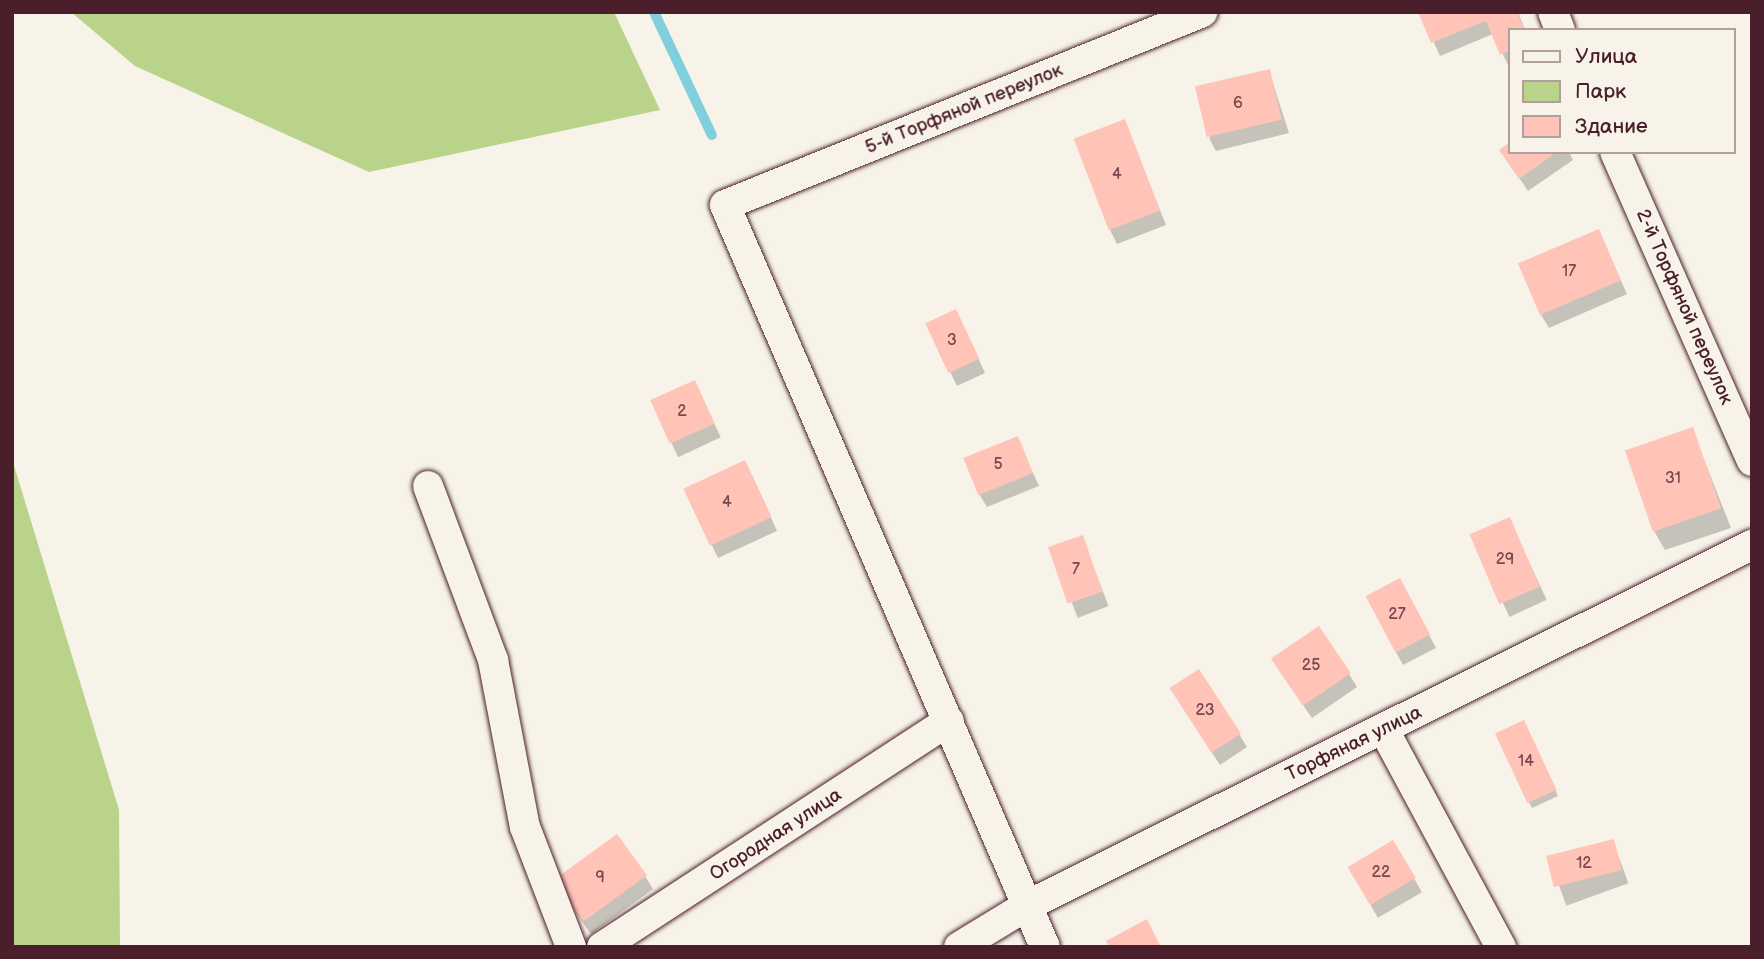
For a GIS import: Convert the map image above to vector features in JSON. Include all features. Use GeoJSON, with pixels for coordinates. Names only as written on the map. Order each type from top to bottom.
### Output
{"type":"FeatureCollection","features":[{"type":"Feature","properties":{"kind":"street","name":"5-й Торфяной переулок"},"geometry":{"type":"LineString","coordinates":[[949,721],[724,205],[1203,12]]}},
{"type":"Feature","properties":{"kind":"street","name":"2-й Торфяной переулок"},"geometry":{"type":"LineString","coordinates":[[1616,154],[1752,461]]}},
{"type":"Feature","properties":{"kind":"street"},"geometry":{"type":"LineString","coordinates":[[428,486],[493,660],[525,827],[571,947]]}},
{"type":"Feature","properties":{"kind":"street","name":"Торфяная улица"},"geometry":{"type":"LineString","coordinates":[[959,947],[1028,905],[1752,545]]}},
{"type":"Feature","properties":{"kind":"street"},"geometry":{"type":"LineString","coordinates":[[949,721],[1045,947]]}},
{"type":"Feature","properties":{"kind":"street","name":"Огородная улица"},"geometry":{"type":"LineString","coordinates":[[602,947],[949,721]]}},
{"type":"Feature","properties":{"kind":"street"},"geometry":{"type":"LineString","coordinates":[[1384,730],[1501,947]]}},
{"type":"Feature","properties":{"kind":"green space"},"geometry":{"type":"Polygon","coordinates":[[[71,12],[614,12],[660,110],[369,172],[135,66],[71,12]]]}},
{"type":"Feature","properties":{"kind":"green space"},"geometry":{"type":"Polygon","coordinates":[[[12,459],[119,810],[120,947],[12,947],[12,459]]]}},
{"type":"Feature","properties":{"kind":"building"},"geometry":{"type":"Polygon","coordinates":[[[1418,12],[1517,12],[1523,28],[1508,28],[1508,51],[1500,55],[1486,21],[1431,43],[1418,12]]]}},
{"type":"Feature","properties":{"kind":"building"},"geometry":{"type":"Polygon","coordinates":[[[1270,69],[1282,120],[1207,137],[1195,86],[1270,69]]]}},
{"type":"Feature","properties":{"kind":"building"},"geometry":{"type":"Polygon","coordinates":[[[1125,119],[1160,210],[1109,230],[1074,139],[1125,119]]]}},
{"type":"Feature","properties":{"kind":"building"},"geometry":{"type":"Polygon","coordinates":[[[1508,143],[1508,154],[1554,154],[1519,179],[1499,150],[1508,143]]]}},
{"type":"Feature","properties":{"kind":"building"},"geometry":{"type":"Polygon","coordinates":[[[1599,229],[1621,281],[1540,315],[1518,263],[1599,229]]]}},
{"type":"Feature","properties":{"kind":"building"},"geometry":{"type":"Polygon","coordinates":[[[956,309],[979,359],[948,373],[925,323],[956,309]]]}},
{"type":"Feature","properties":{"kind":"building"},"geometry":{"type":"Polygon","coordinates":[[[695,380],[715,424],[670,444],[650,400],[695,380]]]}},
{"type":"Feature","properties":{"kind":"building"},"geometry":{"type":"Polygon","coordinates":[[[1693,427],[1721,508],[1653,532],[1625,450],[1693,427]]]}},
{"type":"Feature","properties":{"kind":"building"},"geometry":{"type":"Polygon","coordinates":[[[1018,436],[1033,473],[978,495],[963,458],[1018,436]]]}},
{"type":"Feature","properties":{"kind":"building"},"geometry":{"type":"Polygon","coordinates":[[[745,460],[772,517],[710,546],[683,489],[745,460]]]}},
{"type":"Feature","properties":{"kind":"building"},"geometry":{"type":"Polygon","coordinates":[[[1510,517],[1540,587],[1499,604],[1469,534],[1510,517]]]}},
{"type":"Feature","properties":{"kind":"building"},"geometry":{"type":"Polygon","coordinates":[[[1083,535],[1103,592],[1068,604],[1048,547],[1083,535]]]}},
{"type":"Feature","properties":{"kind":"building"},"geometry":{"type":"Polygon","coordinates":[[[1400,578],[1430,635],[1396,653],[1366,596],[1400,578]]]}},
{"type":"Feature","properties":{"kind":"building"},"geometry":{"type":"Polygon","coordinates":[[[1319,626],[1351,673],[1303,706],[1271,658],[1319,626]]]}},
{"type":"Feature","properties":{"kind":"building"},"geometry":{"type":"Polygon","coordinates":[[[1199,669],[1241,734],[1212,753],[1170,688],[1199,669]]]}},
{"type":"Feature","properties":{"kind":"building"},"geometry":{"type":"Polygon","coordinates":[[[1524,720],[1557,790],[1528,803],[1495,734],[1524,720]]]}},
{"type":"Feature","properties":{"kind":"building"},"geometry":{"type":"Polygon","coordinates":[[[617,834],[647,875],[583,922],[553,880],[617,834]]]}},
{"type":"Feature","properties":{"kind":"building"},"geometry":{"type":"Polygon","coordinates":[[[1614,839],[1622,870],[1554,887],[1546,856],[1614,839]]]}},
{"type":"Feature","properties":{"kind":"building"},"geometry":{"type":"Polygon","coordinates":[[[1393,840],[1416,878],[1370,905],[1348,867],[1393,840]]]}},
{"type":"Feature","properties":{"kind":"building"},"geometry":{"type":"Polygon","coordinates":[[[1147,919],[1161,947],[1109,947],[1106,941],[1147,919]]]}},
{"type":"Feature","properties":{"kind":"waterway"},"geometry":{"type":"LineString","coordinates":[[654,12],[712,135]]}}]}
